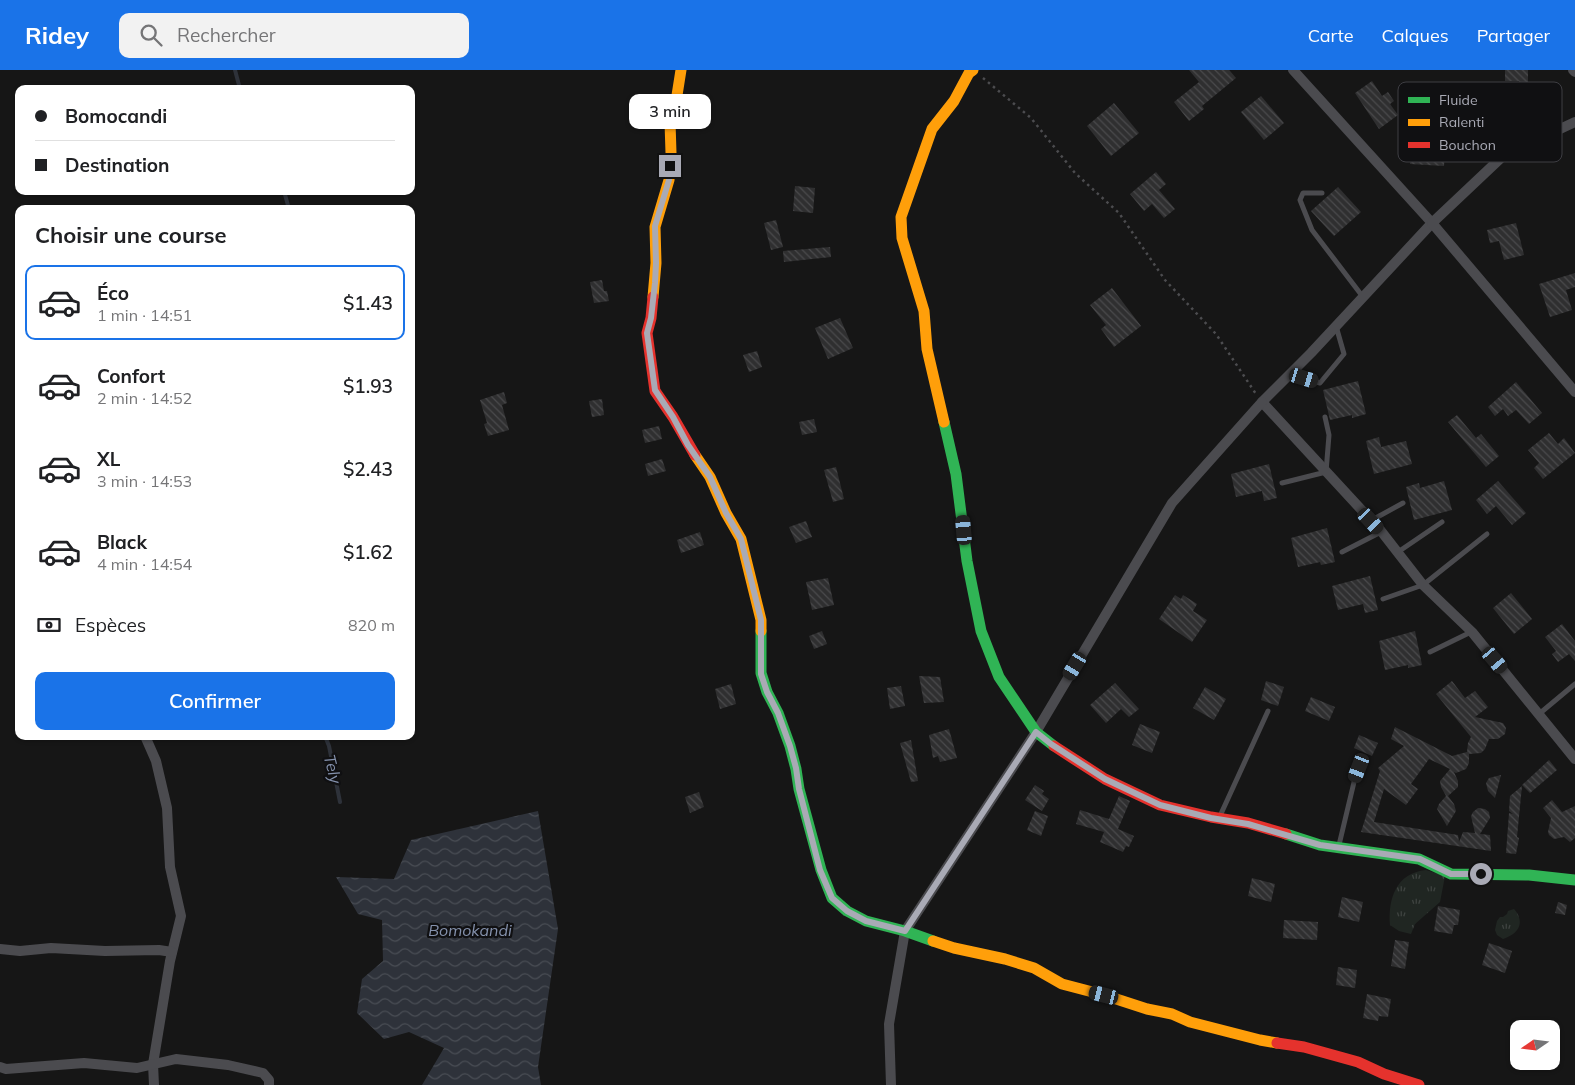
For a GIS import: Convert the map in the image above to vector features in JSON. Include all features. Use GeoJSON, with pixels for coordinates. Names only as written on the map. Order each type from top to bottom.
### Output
{"type":"FeatureCollection","features":[{"type":"Feature","properties":{"kind":"street"},"geometry":{"type":"LineString","coordinates":[[681,70],[675,108],[670,122],[671,153],[669,180],[655,226],[655,283],[651,318],[647,333],[655,390],[710,477],[726,513],[741,539],[761,620],[761,674],[790,746],[820,870],[832,898],[847,911],[866,921],[905,931],[954,948],[1005,959],[1034,968],[1062,984],[1147,1009],[1172,1014],[1190,1022],[1260,1040],[1334,1054],[1384,1074],[1419,1085]]}},
{"type":"Feature","properties":{"kind":"street"},"geometry":{"type":"LineString","coordinates":[[1293,70],[1432,223],[1575,392]]}},
{"type":"Feature","properties":{"kind":"street"},"geometry":{"type":"LineString","coordinates":[[978,73],[969,73],[954,101],[932,129],[900,217],[902,238],[924,311],[927,349],[956,474],[967,561],[981,631],[999,677],[1036,732],[1068,756],[1105,779],[1160,805],[1248,824],[1312,843],[1420,859],[1451,874],[1512,874],[1575,880]]}},
{"type":"Feature","properties":{"kind":"street"},"geometry":{"type":"LineString","coordinates":[[1562,128],[1575,122]]}},
{"type":"Feature","properties":{"kind":"street"},"geometry":{"type":"LineString","coordinates":[[891,1085],[889,1024],[905,931],[1036,732],[1172,503],[1262,402],[1432,223],[1497,162]]}},
{"type":"Feature","properties":{"kind":"street"},"geometry":{"type":"LineString","coordinates":[[1262,402],[1381,531],[1423,586],[1472,632],[1575,759]]}},
{"type":"Feature","properties":{"kind":"street"},"geometry":{"type":"LineString","coordinates":[[147,740],[156,761],[167,808],[170,867],[180,916],[153,1064],[154,1085]]}},
{"type":"Feature","properties":{"kind":"street"},"geometry":{"type":"LineString","coordinates":[[0,949],[20,951],[51,948],[105,951],[159,950],[172,952]]}},
{"type":"Feature","properties":{"kind":"street"},"geometry":{"type":"LineString","coordinates":[[0,1067],[84,1063],[136,1068],[176,1059],[228,1065],[263,1073],[269,1080],[269,1085]]}},
{"type":"Feature","properties":{"kind":"lane"},"geometry":{"type":"LineString","coordinates":[[1322,193],[1303,193],[1300,200],[1312,230],[1363,297]]}},
{"type":"Feature","properties":{"kind":"lane"},"geometry":{"type":"LineString","coordinates":[[1289,374],[1320,383],[1344,354],[1336,325]]}},
{"type":"Feature","properties":{"kind":"lane"},"geometry":{"type":"LineString","coordinates":[[1282,484],[1326,472],[1329,435],[1325,417]]}},
{"type":"Feature","properties":{"kind":"lane"},"geometry":{"type":"LineString","coordinates":[[1371,521],[1403,503]]}},
{"type":"Feature","properties":{"kind":"lane"},"geometry":{"type":"LineString","coordinates":[[1397,552],[1442,522]]}},
{"type":"Feature","properties":{"kind":"lane"},"geometry":{"type":"LineString","coordinates":[[1342,552],[1381,531]]}},
{"type":"Feature","properties":{"kind":"lane"},"geometry":{"type":"LineString","coordinates":[[1383,599],[1423,586],[1487,534]]}},
{"type":"Feature","properties":{"kind":"lane"},"geometry":{"type":"LineString","coordinates":[[1430,652],[1472,632]]}},
{"type":"Feature","properties":{"kind":"lane"},"geometry":{"type":"LineString","coordinates":[[1539,714],[1575,684]]}},
{"type":"Feature","properties":{"kind":"lane"},"geometry":{"type":"LineString","coordinates":[[1219,819],[1268,711]]}},
{"type":"Feature","properties":{"kind":"lane"},"geometry":{"type":"LineString","coordinates":[[1339,848],[1355,778],[1363,758]]}},
{"type":"Feature","properties":{"kind":"path"},"geometry":{"type":"LineString","coordinates":[[978,73],[1031,118],[1075,173],[1119,213],[1165,280],[1216,334],[1262,402]]}},
{"type":"Feature","properties":{"kind":"green space"},"geometry":{"type":"Polygon","coordinates":[[[1426,870],[1445,876],[1440,902],[1415,924],[1411,934],[1399,931],[1390,925],[1391,906],[1396,889],[1407,876],[1426,870]]]}},
{"type":"Feature","properties":{"kind":"green space"},"geometry":{"type":"Polygon","coordinates":[[[1514,909],[1518,914],[1519,927],[1513,934],[1503,939],[1497,935],[1495,930],[1497,921],[1500,917],[1507,914],[1508,911],[1514,909]]]}},
{"type":"Feature","properties":{"kind":"water","name":"Bomokandi"},"geometry":{"type":"Polygon","coordinates":[[[538,811],[558,929],[538,1067],[541,1085],[422,1085],[444,1048],[409,1032],[384,1039],[357,1013],[362,979],[383,961],[382,920],[358,914],[336,877],[394,879],[411,840],[538,811]]]}},
{"type":"Feature","properties":{"kind":"building"},"geometry":{"type":"Polygon","coordinates":[[[1189,70],[1229,70],[1236,78],[1202,106],[1204,109],[1189,121],[1174,102],[1199,82],[1189,70]]]}},
{"type":"Feature","properties":{"kind":"building"},"geometry":{"type":"Polygon","coordinates":[[[1505,70],[1528,70],[1528,82],[1505,81],[1505,70]]]}},
{"type":"Feature","properties":{"kind":"building"},"geometry":{"type":"Polygon","coordinates":[[[1372,81],[1382,96],[1388,92],[1394,101],[1390,104],[1398,115],[1379,129],[1355,93],[1372,81]]]}},
{"type":"Feature","properties":{"kind":"building"},"geometry":{"type":"Polygon","coordinates":[[[1261,96],[1284,123],[1264,140],[1241,112],[1261,96]]]}},
{"type":"Feature","properties":{"kind":"building"},"geometry":{"type":"Polygon","coordinates":[[[1114,103],[1139,133],[1111,156],[1087,126],[1114,103]]]}},
{"type":"Feature","properties":{"kind":"building"},"geometry":{"type":"Polygon","coordinates":[[[1410,162],[1444,162],[1444,166],[1410,164],[1410,162]]]}},
{"type":"Feature","properties":{"kind":"building"},"geometry":{"type":"Polygon","coordinates":[[[1156,172],[1166,184],[1159,190],[1175,209],[1164,218],[1152,204],[1144,211],[1130,194],[1156,172]]]}},
{"type":"Feature","properties":{"kind":"building"},"geometry":{"type":"Polygon","coordinates":[[[795,186],[815,188],[813,213],[793,211],[795,186]]]}},
{"type":"Feature","properties":{"kind":"building"},"geometry":{"type":"Polygon","coordinates":[[[1338,187],[1361,212],[1334,236],[1311,211],[1338,187]]]}},
{"type":"Feature","properties":{"kind":"building"},"geometry":{"type":"Polygon","coordinates":[[[776,220],[783,247],[771,250],[764,223],[776,220]]]}},
{"type":"Feature","properties":{"kind":"building"},"geometry":{"type":"Polygon","coordinates":[[[1516,223],[1524,255],[1504,260],[1499,241],[1490,243],[1487,230],[1516,223]]]}},
{"type":"Feature","properties":{"kind":"building"},"geometry":{"type":"Polygon","coordinates":[[[830,247],[831,257],[784,262],[783,251],[830,247]]]}},
{"type":"Feature","properties":{"kind":"building"},"geometry":{"type":"Polygon","coordinates":[[[1575,273],[1575,287],[1566,290],[1572,310],[1550,317],[1539,284],[1575,273]]]}},
{"type":"Feature","properties":{"kind":"building"},"geometry":{"type":"Polygon","coordinates":[[[602,280],[604,291],[607,291],[609,301],[594,303],[590,282],[602,280]]]}},
{"type":"Feature","properties":{"kind":"building"},"geometry":{"type":"Polygon","coordinates":[[[1112,288],[1141,326],[1114,347],[1101,329],[1106,325],[1090,305],[1112,288]]]}},
{"type":"Feature","properties":{"kind":"building"},"geometry":{"type":"Polygon","coordinates":[[[840,318],[853,348],[828,359],[815,328],[840,318]]]}},
{"type":"Feature","properties":{"kind":"building"},"geometry":{"type":"Polygon","coordinates":[[[757,351],[762,367],[749,372],[743,355],[757,351]]]}},
{"type":"Feature","properties":{"kind":"building"},"geometry":{"type":"Polygon","coordinates":[[[1358,381],[1366,414],[1352,418],[1352,415],[1330,420],[1323,390],[1358,381]]]}},
{"type":"Feature","properties":{"kind":"building"},"geometry":{"type":"Polygon","coordinates":[[[1516,382],[1542,413],[1529,424],[1516,410],[1508,416],[1503,409],[1495,416],[1488,407],[1516,382]]]}},
{"type":"Feature","properties":{"kind":"building"},"geometry":{"type":"Polygon","coordinates":[[[504,392],[507,403],[502,405],[509,430],[488,436],[484,424],[487,423],[480,400],[504,392]]]}},
{"type":"Feature","properties":{"kind":"building"},"geometry":{"type":"Polygon","coordinates":[[[602,399],[604,415],[592,417],[589,401],[602,399]]]}},
{"type":"Feature","properties":{"kind":"building"},"geometry":{"type":"Polygon","coordinates":[[[1457,415],[1476,438],[1481,434],[1499,456],[1486,467],[1448,422],[1457,415]]]}},
{"type":"Feature","properties":{"kind":"building"},"geometry":{"type":"Polygon","coordinates":[[[814,419],[817,432],[802,435],[799,422],[814,419]]]}},
{"type":"Feature","properties":{"kind":"building"},"geometry":{"type":"Polygon","coordinates":[[[659,426],[662,439],[645,443],[642,430],[659,426]]]}},
{"type":"Feature","properties":{"kind":"building"},"geometry":{"type":"Polygon","coordinates":[[[1549,433],[1558,444],[1564,438],[1575,453],[1543,479],[1534,468],[1539,463],[1528,450],[1549,433]]]}},
{"type":"Feature","properties":{"kind":"building"},"geometry":{"type":"Polygon","coordinates":[[[1379,437],[1381,447],[1406,441],[1412,464],[1374,474],[1366,441],[1379,437]]]}},
{"type":"Feature","properties":{"kind":"building"},"geometry":{"type":"Polygon","coordinates":[[[662,459],[666,471],[648,476],[645,464],[662,459]]]}},
{"type":"Feature","properties":{"kind":"building"},"geometry":{"type":"Polygon","coordinates":[[[1269,464],[1277,498],[1264,501],[1262,491],[1236,497],[1231,474],[1269,464]]]}},
{"type":"Feature","properties":{"kind":"building"},"geometry":{"type":"Polygon","coordinates":[[[836,467],[844,499],[833,502],[824,470],[836,467]]]}},
{"type":"Feature","properties":{"kind":"building"},"geometry":{"type":"Polygon","coordinates":[[[1444,481],[1452,510],[1414,520],[1406,487],[1419,483],[1420,488],[1444,481]]]}},
{"type":"Feature","properties":{"kind":"building"},"geometry":{"type":"Polygon","coordinates":[[[1498,481],[1526,513],[1512,525],[1496,506],[1487,514],[1476,500],[1498,481]]]}},
{"type":"Feature","properties":{"kind":"building"},"geometry":{"type":"Polygon","coordinates":[[[806,521],[812,537],[796,543],[789,527],[806,521]]]}},
{"type":"Feature","properties":{"kind":"building"},"geometry":{"type":"Polygon","coordinates":[[[1327,528],[1335,562],[1321,565],[1320,562],[1298,567],[1291,538],[1327,528]]]}},
{"type":"Feature","properties":{"kind":"building"},"geometry":{"type":"Polygon","coordinates":[[[700,532],[704,545],[681,553],[677,540],[700,532]]]}},
{"type":"Feature","properties":{"kind":"building"},"geometry":{"type":"Polygon","coordinates":[[[1370,576],[1378,610],[1365,613],[1363,604],[1338,610],[1332,586],[1370,576]]]}},
{"type":"Feature","properties":{"kind":"building"},"geometry":{"type":"Polygon","coordinates":[[[828,578],[834,605],[812,610],[806,582],[828,578]]]}},
{"type":"Feature","properties":{"kind":"building"},"geometry":{"type":"Polygon","coordinates":[[[1511,593],[1532,619],[1514,634],[1493,608],[1511,593]]]}},
{"type":"Feature","properties":{"kind":"building"},"geometry":{"type":"Polygon","coordinates":[[[1175,595],[1181,599],[1183,595],[1197,604],[1193,611],[1207,620],[1192,642],[1159,619],[1175,595]]]}},
{"type":"Feature","properties":{"kind":"building"},"geometry":{"type":"Polygon","coordinates":[[[1562,624],[1575,641],[1575,661],[1569,654],[1558,662],[1552,654],[1556,651],[1545,637],[1562,624]]]}},
{"type":"Feature","properties":{"kind":"building"},"geometry":{"type":"Polygon","coordinates":[[[822,631],[827,644],[814,649],[809,636],[822,631]]]}},
{"type":"Feature","properties":{"kind":"building"},"geometry":{"type":"Polygon","coordinates":[[[1415,631],[1422,665],[1408,668],[1408,665],[1385,670],[1379,641],[1415,631]]]}},
{"type":"Feature","properties":{"kind":"building"},"geometry":{"type":"Polygon","coordinates":[[[919,676],[940,677],[944,702],[924,703],[919,676]]]}},
{"type":"Feature","properties":{"kind":"building"},"geometry":{"type":"Polygon","coordinates":[[[1266,681],[1284,687],[1278,706],[1261,700],[1266,681]]]}},
{"type":"Feature","properties":{"kind":"building"},"geometry":{"type":"Polygon","coordinates":[[[1452,681],[1465,698],[1475,691],[1488,707],[1475,717],[1503,723],[1506,728],[1505,734],[1498,739],[1489,739],[1481,753],[1469,754],[1469,763],[1466,769],[1454,772],[1458,781],[1458,787],[1448,796],[1454,804],[1456,811],[1447,826],[1437,809],[1446,796],[1440,781],[1450,769],[1429,759],[1411,784],[1418,789],[1406,805],[1384,789],[1374,822],[1458,835],[1459,842],[1463,832],[1475,833],[1471,816],[1473,812],[1478,808],[1485,809],[1489,812],[1490,818],[1480,834],[1490,835],[1491,851],[1361,832],[1380,771],[1378,768],[1404,746],[1391,739],[1395,727],[1452,756],[1467,752],[1471,737],[1436,694],[1452,681]]]}},
{"type":"Feature","properties":{"kind":"building"},"geometry":{"type":"Polygon","coordinates":[[[1115,683],[1139,709],[1129,717],[1121,709],[1106,723],[1090,705],[1115,683]]]}},
{"type":"Feature","properties":{"kind":"building"},"geometry":{"type":"Polygon","coordinates":[[[731,684],[736,704],[720,709],[715,689],[731,684]]]}},
{"type":"Feature","properties":{"kind":"building"},"geometry":{"type":"Polygon","coordinates":[[[901,686],[905,706],[890,709],[887,688],[901,686]]]}},
{"type":"Feature","properties":{"kind":"building"},"geometry":{"type":"Polygon","coordinates":[[[1205,687],[1226,699],[1214,720],[1193,708],[1205,687]]]}},
{"type":"Feature","properties":{"kind":"building"},"geometry":{"type":"Polygon","coordinates":[[[1311,697],[1335,707],[1329,721],[1305,711],[1311,697]]]}},
{"type":"Feature","properties":{"kind":"building"},"geometry":{"type":"Polygon","coordinates":[[[1140,724],[1160,732],[1152,753],[1132,745],[1140,724]]]}},
{"type":"Feature","properties":{"kind":"building"},"geometry":{"type":"Polygon","coordinates":[[[949,729],[957,758],[940,762],[938,756],[933,758],[929,735],[949,729]]]}},
{"type":"Feature","properties":{"kind":"building"},"geometry":{"type":"Polygon","coordinates":[[[1359,735],[1378,743],[1372,756],[1354,748],[1359,735]]]}},
{"type":"Feature","properties":{"kind":"building"},"geometry":{"type":"Polygon","coordinates":[[[911,740],[918,781],[911,782],[900,743],[911,740]]]}},
{"type":"Feature","properties":{"kind":"building"},"geometry":{"type":"Polygon","coordinates":[[[1549,760],[1557,770],[1530,793],[1522,785],[1549,760]]]}},
{"type":"Feature","properties":{"kind":"building"},"geometry":{"type":"Polygon","coordinates":[[[1501,775],[1495,798],[1488,791],[1486,783],[1489,778],[1501,775]]]}},
{"type":"Feature","properties":{"kind":"building"},"geometry":{"type":"Polygon","coordinates":[[[1035,785],[1044,791],[1042,794],[1049,799],[1042,811],[1025,800],[1035,785]]]}},
{"type":"Feature","properties":{"kind":"building"},"geometry":{"type":"Polygon","coordinates":[[[1522,786],[1517,837],[1519,838],[1516,854],[1506,853],[1509,813],[1513,814],[1509,811],[1510,796],[1522,786]]]}},
{"type":"Feature","properties":{"kind":"building"},"geometry":{"type":"Polygon","coordinates":[[[699,792],[704,807],[690,813],[685,797],[699,792]]]}},
{"type":"Feature","properties":{"kind":"building"},"geometry":{"type":"Polygon","coordinates":[[[1119,796],[1130,801],[1118,829],[1134,836],[1129,847],[1126,846],[1123,852],[1100,842],[1104,832],[1076,824],[1080,810],[1109,819],[1119,796]]]}},
{"type":"Feature","properties":{"kind":"building"},"geometry":{"type":"Polygon","coordinates":[[[1552,800],[1562,812],[1575,806],[1575,838],[1570,842],[1564,837],[1554,839],[1549,835],[1551,818],[1543,808],[1552,800]]]}},
{"type":"Feature","properties":{"kind":"building"},"geometry":{"type":"Polygon","coordinates":[[[1035,811],[1048,816],[1041,836],[1027,830],[1035,811]]]}},
{"type":"Feature","properties":{"kind":"building"},"geometry":{"type":"Polygon","coordinates":[[[1252,878],[1275,884],[1271,902],[1248,896],[1252,878]]]}},
{"type":"Feature","properties":{"kind":"building"},"geometry":{"type":"Polygon","coordinates":[[[1342,897],[1363,902],[1359,922],[1338,917],[1342,897]]]}},
{"type":"Feature","properties":{"kind":"building"},"geometry":{"type":"Polygon","coordinates":[[[1558,902],[1567,905],[1565,915],[1555,913],[1558,902]]]}},
{"type":"Feature","properties":{"kind":"building"},"geometry":{"type":"Polygon","coordinates":[[[1438,906],[1460,910],[1458,925],[1454,925],[1452,934],[1434,931],[1438,906]]]}},
{"type":"Feature","properties":{"kind":"building"},"geometry":{"type":"Polygon","coordinates":[[[1284,920],[1318,922],[1317,940],[1283,938],[1284,920]]]}},
{"type":"Feature","properties":{"kind":"building"},"geometry":{"type":"Polygon","coordinates":[[[1395,940],[1409,942],[1405,969],[1391,966],[1395,940]]]}},
{"type":"Feature","properties":{"kind":"building"},"geometry":{"type":"Polygon","coordinates":[[[1489,943],[1512,951],[1505,973],[1482,965],[1489,943]]]}},
{"type":"Feature","properties":{"kind":"building"},"geometry":{"type":"Polygon","coordinates":[[[1338,967],[1357,970],[1355,988],[1336,985],[1338,967]]]}},
{"type":"Feature","properties":{"kind":"building"},"geometry":{"type":"Polygon","coordinates":[[[1367,994],[1391,999],[1388,1017],[1379,1016],[1378,1021],[1363,1018],[1367,994]]]}},
{"type":"Feature","properties":{"kind":"waterway","name":"Tely"},"geometry":{"type":"LineString","coordinates":[[235,70],[239,85]]}},
{"type":"Feature","properties":{"kind":"waterway","name":"Tely"},"geometry":{"type":"LineString","coordinates":[[285,195],[288,205]]}},
{"type":"Feature","properties":{"kind":"waterway","name":"Tely"},"geometry":{"type":"LineString","coordinates":[[327,740],[340,802]]}},
{"type":"Feature","properties":{"kind":"traffic: fast"},"geometry":{"type":"LineString","coordinates":[[944,422],[956,474],[967,561],[981,631],[999,677],[1036,732],[1054,746]]}},
{"type":"Feature","properties":{"kind":"traffic: fast"},"geometry":{"type":"LineString","coordinates":[[761,631],[761,673],[790,746],[799,789],[821,870],[832,898],[847,911],[866,921],[905,931],[933,941]]}},
{"type":"Feature","properties":{"kind":"traffic: fast"},"geometry":{"type":"LineString","coordinates":[[1286,834],[1320,845],[1419,859],[1451,874],[1529,875],[1575,880]]}},
{"type":"Feature","properties":{"kind":"traffic: slow"},"geometry":{"type":"LineString","coordinates":[[653,297],[656,263],[655,227],[669,180],[671,153],[670,122],[675,108],[681,70]]}},
{"type":"Feature","properties":{"kind":"traffic: slow"},"geometry":{"type":"LineString","coordinates":[[944,422],[927,349],[924,311],[902,238],[901,217],[932,129],[954,101],[969,73],[973,70]]}},
{"type":"Feature","properties":{"kind":"traffic: slow"},"geometry":{"type":"LineString","coordinates":[[695,455],[710,477],[726,513],[741,539],[761,620],[761,631]]}},
{"type":"Feature","properties":{"kind":"traffic: slow"},"geometry":{"type":"LineString","coordinates":[[933,941],[1034,968],[1062,984],[1147,1009],[1172,1014],[1190,1022],[1277,1043]]}},
{"type":"Feature","properties":{"kind":"traffic: jam"},"geometry":{"type":"LineString","coordinates":[[653,297],[647,333],[655,391],[695,455]]}},
{"type":"Feature","properties":{"kind":"traffic: jam"},"geometry":{"type":"LineString","coordinates":[[1054,746],[1105,779],[1160,805],[1211,817],[1248,823],[1286,834]]}},
{"type":"Feature","properties":{"kind":"traffic: jam"},"geometry":{"type":"LineString","coordinates":[[1277,1043],[1304,1047],[1358,1062],[1384,1074],[1419,1085]]}},
{"type":"Feature","properties":{"kind":"route"},"geometry":{"type":"LineString","coordinates":[[670,166],[669,180],[655,226],[655,283],[651,318],[647,333],[655,390],[710,477],[726,513],[741,539],[761,620],[761,674],[790,746],[820,870],[832,898],[847,911],[866,921],[905,931],[1036,732],[1068,756],[1105,779],[1160,805],[1211,818],[1248,824],[1320,845],[1420,859],[1451,874],[1481,874]]}}]}
